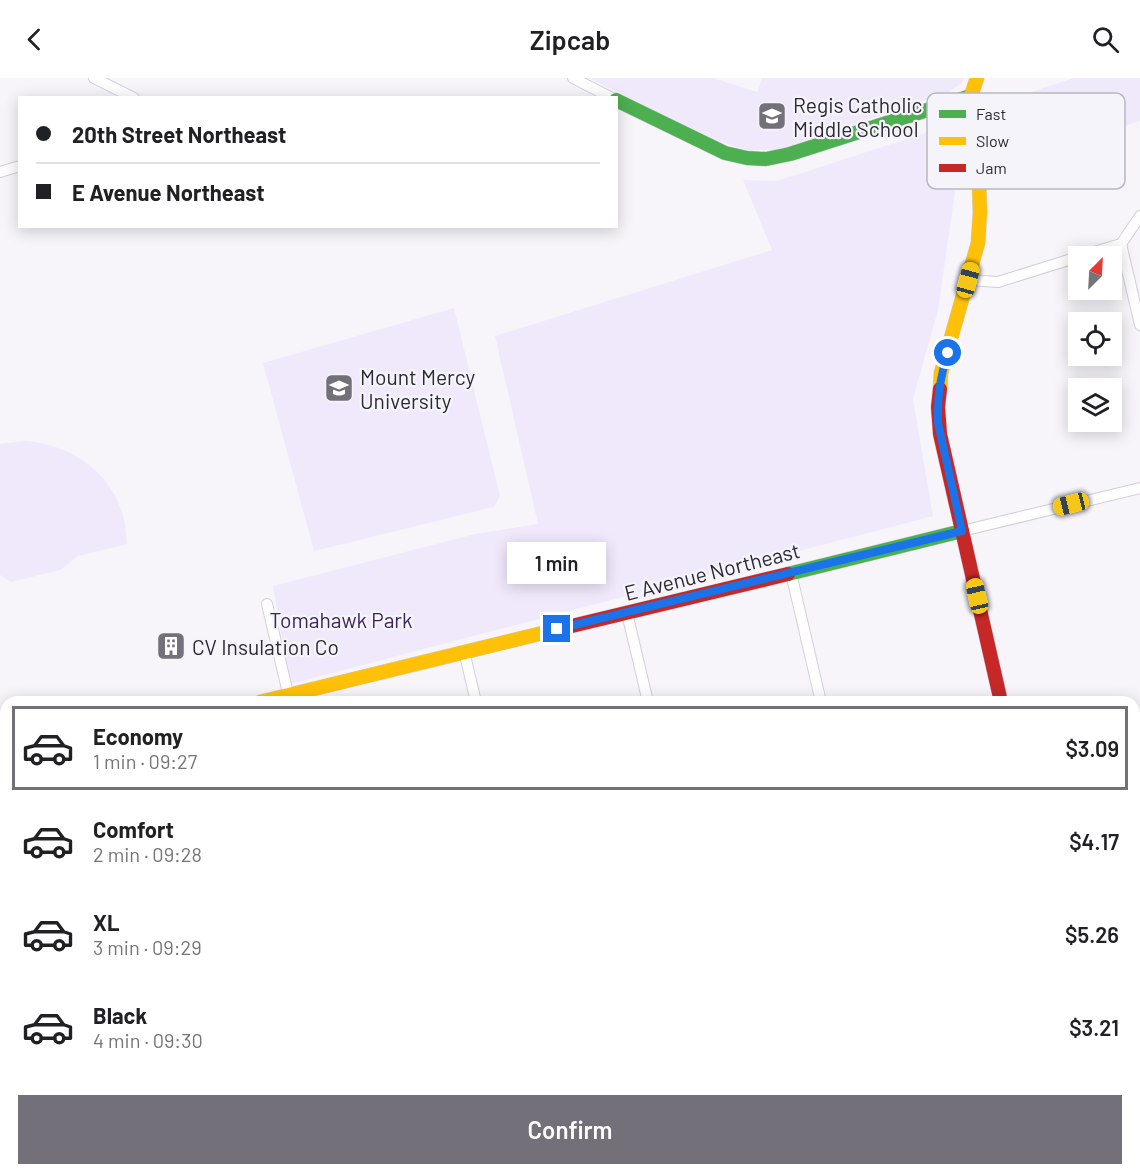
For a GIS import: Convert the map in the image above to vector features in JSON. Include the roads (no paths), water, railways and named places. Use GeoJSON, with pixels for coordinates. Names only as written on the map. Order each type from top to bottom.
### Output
{"type":"FeatureCollection","features":[{"type":"Feature","properties":{"kind":"street"},"geometry":{"type":"LineString","coordinates":[[94,78],[130,96]]}},
{"type":"Feature","properties":{"kind":"street"},"geometry":{"type":"LineString","coordinates":[[573,78],[608,96]]}},
{"type":"Feature","properties":{"kind":"street"},"geometry":{"type":"LineString","coordinates":[[972,93],[977,78]]}},
{"type":"Feature","properties":{"kind":"street"},"geometry":{"type":"LineString","coordinates":[[618,101],[725,153],[766,159],[790,154],[927,110]]}},
{"type":"Feature","properties":{"kind":"street"},"geometry":{"type":"LineString","coordinates":[[0,172],[18,167]]}},
{"type":"Feature","properties":{"kind":"street"},"geometry":{"type":"LineString","coordinates":[[979,189],[978,243],[941,373],[938,407],[940,434],[1000,696]]}},
{"type":"Feature","properties":{"kind":"street"},"geometry":{"type":"LineString","coordinates":[[1115,246],[1121,244],[1140,216]]}},
{"type":"Feature","properties":{"kind":"street"},"geometry":{"type":"LineString","coordinates":[[1121,244],[1140,325]]}},
{"type":"Feature","properties":{"kind":"street"},"geometry":{"type":"LineString","coordinates":[[968,280],[998,282],[1068,260]]}},
{"type":"Feature","properties":{"kind":"street","name":"E Avenue Northeast"},"geometry":{"type":"LineString","coordinates":[[300,696],[464,651],[1140,488]]}},
{"type":"Feature","properties":{"kind":"street"},"geometry":{"type":"LineString","coordinates":[[791,573],[820,696]]}},
{"type":"Feature","properties":{"kind":"street"},"geometry":{"type":"LineString","coordinates":[[267,604],[288,696]]}},
{"type":"Feature","properties":{"kind":"street"},"geometry":{"type":"LineString","coordinates":[[627,613],[647,696]]}},
{"type":"Feature","properties":{"kind":"street"},"geometry":{"type":"LineString","coordinates":[[464,651],[475,696]]}},
{"type":"Feature","properties":{"kind":"place","name":"Regis Catholic Middle School"},"geometry":{"type":"Point","coordinates":[772,116]}},
{"type":"Feature","properties":{"kind":"place","name":"Mount Mercy University"},"geometry":{"type":"Point","coordinates":[339,388]}},
{"type":"Feature","properties":{"kind":"place","name":"CV Insulation Co"},"geometry":{"type":"Point","coordinates":[171,646]}},
{"type":"Feature","properties":{"kind":"park label","name":"Tomahawk Park"},"geometry":{"type":"Point","coordinates":[341,619]}}]}
